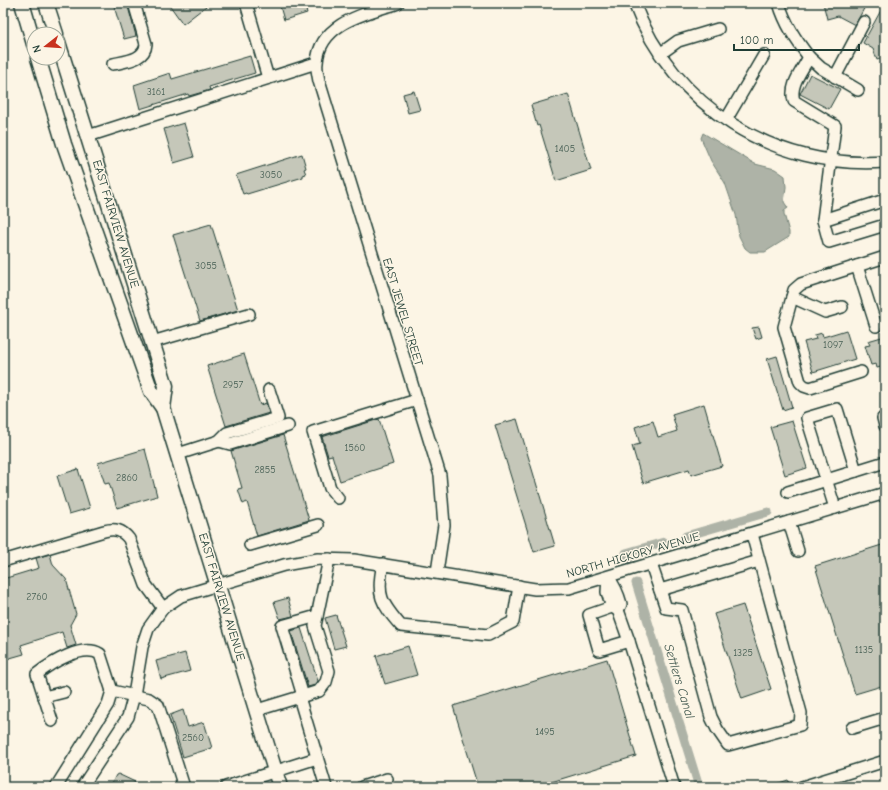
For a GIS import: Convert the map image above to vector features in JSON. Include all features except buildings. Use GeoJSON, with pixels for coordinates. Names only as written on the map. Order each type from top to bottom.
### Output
{"type":"FeatureCollection","features":[{"type":"Feature","properties":{"kind":"main road"},"geometry":{"type":"LineString","coordinates":[[22,3],[29,26]]}},
{"type":"Feature","properties":{"kind":"main road"},"geometry":{"type":"LineString","coordinates":[[46,3],[53,26]]}},
{"type":"Feature","properties":{"kind":"main road","name":"EAST FAIRVIEW AVENUE"},"geometry":{"type":"LineString","coordinates":[[40,66],[64,144],[148,384],[163,408],[280,787]]}},
{"type":"Feature","properties":{"kind":"main road","name":"EAST FAIRVIEW AVENUE"},"geometry":{"type":"LineString","coordinates":[[66,66],[166,386],[163,408]]}},
{"type":"Feature","properties":{"kind":"street"},"geometry":{"type":"LineString","coordinates":[[113,64],[140,56],[145,49],[146,44],[134,3]]}},
{"type":"Feature","properties":{"kind":"street"},"geometry":{"type":"LineString","coordinates":[[246,3],[268,78]]}},
{"type":"Feature","properties":{"kind":"street"},"geometry":{"type":"LineString","coordinates":[[88,136],[316,63],[320,48],[330,32],[352,18],[398,3]]}},
{"type":"Feature","properties":{"kind":"street"},"geometry":{"type":"LineString","coordinates":[[634,3],[646,31],[660,54],[683,83],[703,103],[741,130],[780,148],[805,156],[860,163],[885,162]]}},
{"type":"Feature","properties":{"kind":"street"},"geometry":{"type":"LineString","coordinates":[[779,3],[783,16],[793,36],[809,57],[821,68],[858,90]]}},
{"type":"Feature","properties":{"kind":"street"},"geometry":{"type":"LineString","coordinates":[[835,77],[864,22]]}},
{"type":"Feature","properties":{"kind":"street"},"geometry":{"type":"LineString","coordinates":[[660,54],[678,41],[718,29]]}},
{"type":"Feature","properties":{"kind":"street"},"geometry":{"type":"LineString","coordinates":[[726,120],[764,55]]}},
{"type":"Feature","properties":{"kind":"street"},"geometry":{"type":"LineString","coordinates":[[809,57],[792,87],[792,93],[794,101],[835,126],[823,220],[829,242],[885,225]]}},
{"type":"Feature","properties":{"kind":"street","name":"EAST JEWEL STREET"},"geometry":{"type":"LineString","coordinates":[[316,63],[319,81],[440,475],[444,524],[437,572]]}},
{"type":"Feature","properties":{"kind":"street"},"geometry":{"type":"LineString","coordinates":[[823,220],[885,200]]}},
{"type":"Feature","properties":{"kind":"street"},"geometry":{"type":"LineString","coordinates":[[861,372],[810,388],[804,386],[800,382],[784,327],[794,290],[801,284],[885,257]]}},
{"type":"Feature","properties":{"kind":"street"},"geometry":{"type":"LineString","coordinates":[[857,266],[876,326]]}},
{"type":"Feature","properties":{"kind":"street"},"geometry":{"type":"LineString","coordinates":[[792,297],[825,312],[842,308]]}},
{"type":"Feature","properties":{"kind":"street"},"geometry":{"type":"LineString","coordinates":[[152,342],[249,314]]}},
{"type":"Feature","properties":{"kind":"street"},"geometry":{"type":"LineString","coordinates":[[178,454],[219,441],[227,433],[278,418],[269,390]]}},
{"type":"Feature","properties":{"kind":"street"},"geometry":{"type":"LineString","coordinates":[[338,498],[330,488],[313,432],[417,400]]}},
{"type":"Feature","properties":{"kind":"street"},"geometry":{"type":"LineString","coordinates":[[835,508],[807,418],[837,408],[856,471]]}},
{"type":"Feature","properties":{"kind":"street"},"geometry":{"type":"LineString","coordinates":[[219,441],[230,444],[288,426]]}},
{"type":"Feature","properties":{"kind":"street"},"geometry":{"type":"LineString","coordinates":[[788,492],[885,462]]}},
{"type":"Feature","properties":{"kind":"street","name":"NORTH HICKORY AVENUE"},"geometry":{"type":"LineString","coordinates":[[82,787],[128,717],[134,695],[144,638],[153,620],[164,608],[182,596],[284,565],[318,559],[354,560],[383,564],[437,572],[472,580],[535,589],[569,588],[885,493]]}},
{"type":"Feature","properties":{"kind":"street"},"geometry":{"type":"LineString","coordinates":[[789,522],[798,551]]}},
{"type":"Feature","properties":{"kind":"street"},"geometry":{"type":"LineString","coordinates":[[250,545],[318,525]]}},
{"type":"Feature","properties":{"kind":"street"},"geometry":{"type":"LineString","coordinates":[[3,561],[104,531],[116,529],[125,534],[129,539],[146,585],[164,608]]}},
{"type":"Feature","properties":{"kind":"street"},"geometry":{"type":"LineString","coordinates":[[651,564],[666,608],[682,610],[711,717],[728,745],[800,725],[801,713],[752,534]]}},
{"type":"Feature","properties":{"kind":"street"},"geometry":{"type":"LineString","coordinates":[[257,710],[319,691],[326,682],[329,671],[315,626],[329,559]]}},
{"type":"Feature","properties":{"kind":"street"},"geometry":{"type":"LineString","coordinates":[[660,590],[759,561]]}},
{"type":"Feature","properties":{"kind":"street"},"geometry":{"type":"LineString","coordinates":[[383,564],[379,589],[388,610],[401,626],[488,635],[514,622],[519,586]]}},
{"type":"Feature","properties":{"kind":"street"},"geometry":{"type":"LineString","coordinates":[[608,577],[607,592],[629,641],[674,787]]}},
{"type":"Feature","properties":{"kind":"street"},"geometry":{"type":"LineString","coordinates":[[615,609],[588,615],[599,650],[629,641]]}},
{"type":"Feature","properties":{"kind":"street"},"geometry":{"type":"LineString","coordinates":[[317,616],[282,626],[326,787]]}},
{"type":"Feature","properties":{"kind":"street"},"geometry":{"type":"LineString","coordinates":[[52,721],[37,674],[55,661],[88,650],[95,651],[100,654],[112,691],[108,704],[56,787]]}},
{"type":"Feature","properties":{"kind":"street"},"geometry":{"type":"LineString","coordinates":[[112,691],[134,695],[154,702],[159,707],[184,787]]}},
{"type":"Feature","properties":{"kind":"street"},"geometry":{"type":"LineString","coordinates":[[44,697],[64,692]]}},
{"type":"Feature","properties":{"kind":"street"},"geometry":{"type":"LineString","coordinates":[[852,728],[885,718]]}},
{"type":"Feature","properties":{"kind":"street"},"geometry":{"type":"LineString","coordinates":[[226,787],[317,758]]}},
{"type":"Feature","properties":{"kind":"street"},"geometry":{"type":"LineString","coordinates":[[802,787],[885,761]]}},
{"type":"Feature","properties":{"kind":"street"},"geometry":{"type":"LineString","coordinates":[[362,787],[388,779]]}},
{"type":"Feature","properties":{"kind":"shaded area"},"geometry":{"type":"Polygon","coordinates":[[[703,133],[755,164],[775,169],[785,176],[786,187],[784,202],[788,208],[784,211],[784,214],[789,237],[765,252],[750,252],[745,248],[739,236],[736,215],[725,183],[711,161],[701,138],[703,133]]]}},
{"type":"Feature","properties":{"kind":"waterway"},"geometry":{"type":"LineString","coordinates":[[686,536],[768,512]]}},
{"type":"Feature","properties":{"kind":"waterway"},"geometry":{"type":"LineString","coordinates":[[628,560],[626,553],[664,542]]}},
{"type":"Feature","properties":{"kind":"waterway","name":"Settlers Canal"},"geometry":{"type":"LineString","coordinates":[[636,583],[699,787]]}}]}
